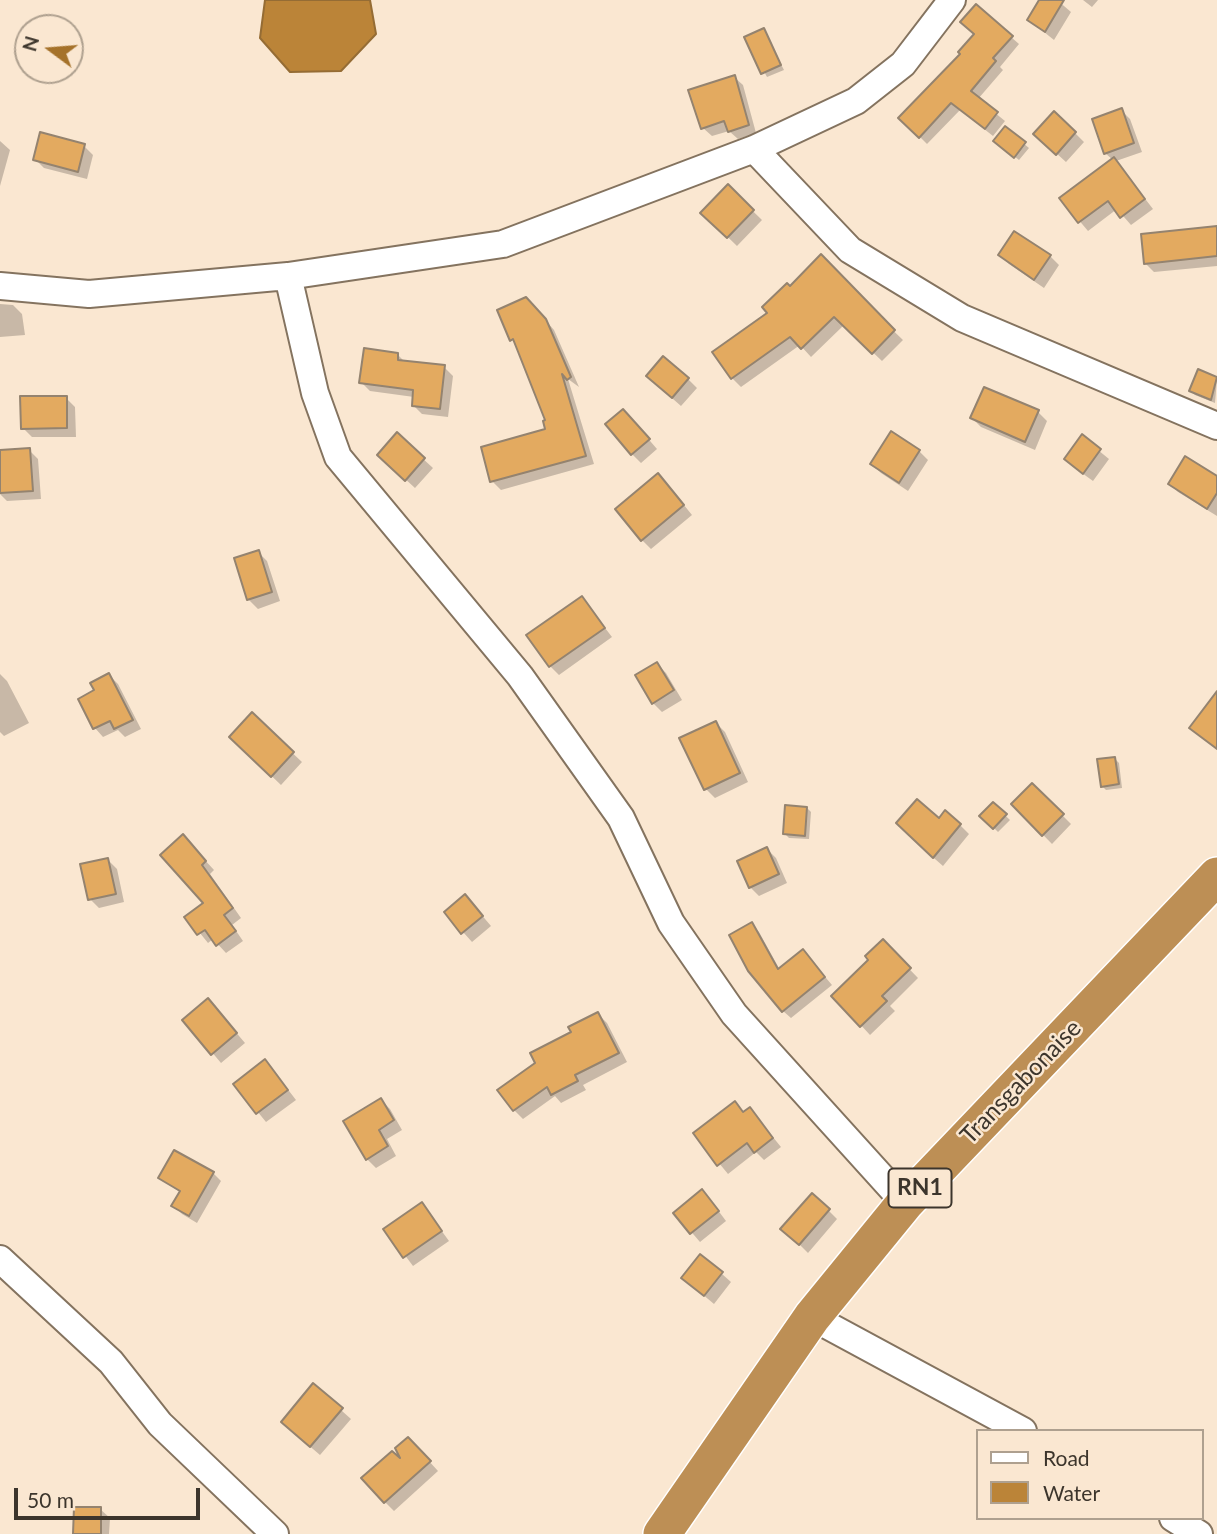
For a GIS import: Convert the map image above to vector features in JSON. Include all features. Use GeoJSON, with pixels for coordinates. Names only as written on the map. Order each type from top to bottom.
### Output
{"type":"FeatureCollection","features":[{"type":"Feature","properties":{"kind":"highway","name":"Transgabonaise"},"geometry":{"type":"LineString","coordinates":[[662,1534],[812,1317],[905,1203],[1217,876]]}},
{"type":"Feature","properties":{"kind":"street"},"geometry":{"type":"LineString","coordinates":[[0,286],[89,294],[288,276],[503,244],[754,149],[856,101],[903,64],[952,0]]}},
{"type":"Feature","properties":{"kind":"street"},"geometry":{"type":"LineString","coordinates":[[754,149],[850,250],[962,318],[1217,426]]}},
{"type":"Feature","properties":{"kind":"street"},"geometry":{"type":"LineString","coordinates":[[288,276],[315,393],[338,457],[520,676],[621,818],[671,923],[734,1014],[905,1203]]}},
{"type":"Feature","properties":{"kind":"street"},"geometry":{"type":"LineString","coordinates":[[0,1259],[111,1362],[160,1424],[275,1534]]}},
{"type":"Feature","properties":{"kind":"street"},"geometry":{"type":"LineString","coordinates":[[812,1317],[1019,1429]]}},
{"type":"Feature","properties":{"kind":"street"},"geometry":{"type":"LineString","coordinates":[[1176,1520],[1199,1534]]}},
{"type":"Feature","properties":{"kind":"water"},"geometry":{"type":"Polygon","coordinates":[[[265,0],[370,0],[376,34],[341,71],[290,72],[260,38],[265,0]]]}},
{"type":"Feature","properties":{"kind":"building"},"geometry":{"type":"Polygon","coordinates":[[[1039,0],[1064,0],[1045,32],[1027,20],[1039,0]]]}},
{"type":"Feature","properties":{"kind":"building"},"geometry":{"type":"Polygon","coordinates":[[[976,4],[1013,36],[993,58],[996,61],[971,91],[998,112],[985,129],[951,103],[919,138],[898,118],[960,54],[958,52],[974,34],[960,22],[976,4]]]}},
{"type":"Feature","properties":{"kind":"building"},"geometry":{"type":"Polygon","coordinates":[[[764,28],[781,65],[761,74],[744,37],[764,28]]]}},
{"type":"Feature","properties":{"kind":"building"},"geometry":{"type":"Polygon","coordinates":[[[735,75],[749,125],[728,132],[724,121],[701,129],[688,90],[735,75]]]}},
{"type":"Feature","properties":{"kind":"building"},"geometry":{"type":"Polygon","coordinates":[[[1122,108],[1134,143],[1104,154],[1092,119],[1122,108]]]}},
{"type":"Feature","properties":{"kind":"building"},"geometry":{"type":"Polygon","coordinates":[[[1054,111],[1076,132],[1056,155],[1033,134],[1054,111]]]}},
{"type":"Feature","properties":{"kind":"building"},"geometry":{"type":"Polygon","coordinates":[[[1005,126],[1026,142],[1014,158],[993,141],[1005,126]]]}},
{"type":"Feature","properties":{"kind":"building"},"geometry":{"type":"Polygon","coordinates":[[[40,132],[85,144],[78,172],[33,160],[40,132]]]}},
{"type":"Feature","properties":{"kind":"building"},"geometry":{"type":"Polygon","coordinates":[[[1114,157],[1145,199],[1120,218],[1108,201],[1078,223],[1059,198],[1114,157]]]}},
{"type":"Feature","properties":{"kind":"building"},"geometry":{"type":"Polygon","coordinates":[[[728,184],[754,210],[727,238],[700,213],[728,184]]]}},
{"type":"Feature","properties":{"kind":"building"},"geometry":{"type":"Polygon","coordinates":[[[1217,226],[1217,256],[1144,264],[1141,234],[1217,226]]]}},
{"type":"Feature","properties":{"kind":"building"},"geometry":{"type":"Polygon","coordinates":[[[1014,231],[1051,255],[1034,280],[998,255],[1014,231]]]}},
{"type":"Feature","properties":{"kind":"building"},"geometry":{"type":"Polygon","coordinates":[[[821,254],[895,330],[872,354],[834,317],[801,349],[790,337],[731,379],[712,352],[767,313],[762,307],[787,283],[790,286],[821,254]]]}},
{"type":"Feature","properties":{"kind":"building"},"geometry":{"type":"Polygon","coordinates":[[[526,297],[546,319],[571,377],[567,380],[562,374],[586,456],[490,482],[481,447],[545,429],[545,420],[513,339],[510,341],[497,310],[526,297]]]}},
{"type":"Feature","properties":{"kind":"building"},"geometry":{"type":"Polygon","coordinates":[[[364,348],[398,353],[398,360],[445,365],[440,409],[412,406],[413,390],[359,383],[364,348]]]}},
{"type":"Feature","properties":{"kind":"building"},"geometry":{"type":"Polygon","coordinates":[[[663,356],[689,378],[672,398],[646,376],[663,356]]]}},
{"type":"Feature","properties":{"kind":"building"},"geometry":{"type":"Polygon","coordinates":[[[1198,369],[1217,377],[1211,400],[1189,391],[1198,369]]]}},
{"type":"Feature","properties":{"kind":"building"},"geometry":{"type":"Polygon","coordinates":[[[984,387],[1039,410],[1025,442],[970,418],[984,387]]]}},
{"type":"Feature","properties":{"kind":"building"},"geometry":{"type":"Polygon","coordinates":[[[20,396],[67,396],[67,428],[21,429],[20,396]]]}},
{"type":"Feature","properties":{"kind":"building"},"geometry":{"type":"Polygon","coordinates":[[[623,409],[650,439],[631,455],[605,424],[623,409]]]}},
{"type":"Feature","properties":{"kind":"building"},"geometry":{"type":"Polygon","coordinates":[[[891,431],[920,450],[899,483],[870,464],[891,431]]]}},
{"type":"Feature","properties":{"kind":"building"},"geometry":{"type":"Polygon","coordinates":[[[397,432],[425,458],[405,481],[377,455],[397,432]]]}},
{"type":"Feature","properties":{"kind":"building"},"geometry":{"type":"Polygon","coordinates":[[[1082,434],[1101,449],[1083,474],[1064,459],[1082,434]]]}},
{"type":"Feature","properties":{"kind":"building"},"geometry":{"type":"Polygon","coordinates":[[[30,448],[33,491],[0,493],[0,450],[30,448]]]}},
{"type":"Feature","properties":{"kind":"building"},"geometry":{"type":"Polygon","coordinates":[[[1185,456],[1217,476],[1217,493],[1207,509],[1168,484],[1185,456]]]}},
{"type":"Feature","properties":{"kind":"building"},"geometry":{"type":"Polygon","coordinates":[[[658,473],[684,505],[641,541],[615,509],[658,473]]]}},
{"type":"Feature","properties":{"kind":"building"},"geometry":{"type":"Polygon","coordinates":[[[259,550],[272,592],[247,600],[234,558],[259,550]]]}},
{"type":"Feature","properties":{"kind":"building"},"geometry":{"type":"Polygon","coordinates":[[[582,596],[605,628],[549,667],[526,635],[582,596]]]}},
{"type":"Feature","properties":{"kind":"building"},"geometry":{"type":"Polygon","coordinates":[[[657,662],[674,690],[652,704],[635,675],[657,662]]]}},
{"type":"Feature","properties":{"kind":"building"},"geometry":{"type":"Polygon","coordinates":[[[109,673],[133,720],[114,729],[110,721],[93,729],[78,699],[94,690],[90,683],[109,673]]]}},
{"type":"Feature","properties":{"kind":"building"},"geometry":{"type":"Polygon","coordinates":[[[1217,691],[1217,749],[1189,728],[1217,691]]]}},
{"type":"Feature","properties":{"kind":"building"},"geometry":{"type":"Polygon","coordinates":[[[252,712],[294,752],[271,777],[229,737],[252,712]]]}},
{"type":"Feature","properties":{"kind":"building"},"geometry":{"type":"Polygon","coordinates":[[[716,721],[740,773],[704,790],[679,738],[716,721]]]}},
{"type":"Feature","properties":{"kind":"building"},"geometry":{"type":"Polygon","coordinates":[[[1115,757],[1119,784],[1101,787],[1097,759],[1115,757]]]}},
{"type":"Feature","properties":{"kind":"building"},"geometry":{"type":"Polygon","coordinates":[[[1032,783],[1064,814],[1042,836],[1011,804],[1032,783]]]}},
{"type":"Feature","properties":{"kind":"building"},"geometry":{"type":"Polygon","coordinates":[[[917,799],[939,818],[945,810],[961,824],[933,858],[896,823],[917,799]]]}},
{"type":"Feature","properties":{"kind":"building"},"geometry":{"type":"Polygon","coordinates":[[[993,802],[1007,814],[993,829],[979,816],[993,802]]]}},
{"type":"Feature","properties":{"kind":"building"},"geometry":{"type":"Polygon","coordinates":[[[785,805],[807,807],[805,836],[783,834],[785,805]]]}},
{"type":"Feature","properties":{"kind":"building"},"geometry":{"type":"Polygon","coordinates":[[[183,834],[206,861],[202,865],[233,908],[224,915],[236,931],[216,946],[205,930],[197,935],[184,917],[203,903],[160,855],[183,834]]]}},
{"type":"Feature","properties":{"kind":"building"},"geometry":{"type":"Polygon","coordinates":[[[767,847],[779,874],[749,888],[737,861],[767,847]]]}},
{"type":"Feature","properties":{"kind":"building"},"geometry":{"type":"Polygon","coordinates":[[[108,858],[116,894],[88,900],[80,864],[108,858]]]}},
{"type":"Feature","properties":{"kind":"building"},"geometry":{"type":"Polygon","coordinates":[[[465,894],[483,916],[461,934],[444,912],[465,894]]]}},
{"type":"Feature","properties":{"kind":"building"},"geometry":{"type":"Polygon","coordinates":[[[752,922],[778,969],[803,949],[825,977],[782,1012],[748,971],[729,935],[752,922]]]}},
{"type":"Feature","properties":{"kind":"building"},"geometry":{"type":"Polygon","coordinates":[[[883,939],[911,968],[882,996],[887,1001],[860,1027],[831,996],[868,960],[865,956],[883,939]]]}},
{"type":"Feature","properties":{"kind":"building"},"geometry":{"type":"Polygon","coordinates":[[[208,998],[237,1033],[211,1055],[182,1020],[208,998]]]}},
{"type":"Feature","properties":{"kind":"building"},"geometry":{"type":"Polygon","coordinates":[[[598,1012],[619,1053],[575,1075],[578,1081],[551,1095],[547,1087],[513,1111],[497,1090],[535,1063],[530,1053],[571,1032],[568,1027],[598,1012]]]}},
{"type":"Feature","properties":{"kind":"building"},"geometry":{"type":"Polygon","coordinates":[[[265,1059],[288,1090],[256,1114],[233,1084],[265,1059]]]}},
{"type":"Feature","properties":{"kind":"building"},"geometry":{"type":"Polygon","coordinates":[[[381,1098],[394,1120],[379,1130],[388,1146],[366,1160],[343,1121],[381,1098]]]}},
{"type":"Feature","properties":{"kind":"building"},"geometry":{"type":"Polygon","coordinates":[[[735,1101],[743,1112],[750,1107],[773,1138],[754,1153],[747,1143],[717,1166],[693,1133],[735,1101]]]}},
{"type":"Feature","properties":{"kind":"building"},"geometry":{"type":"Polygon","coordinates":[[[174,1150],[214,1172],[189,1216],[171,1206],[180,1191],[158,1178],[174,1150]]]}},
{"type":"Feature","properties":{"kind":"building"},"geometry":{"type":"Polygon","coordinates":[[[702,1189],[719,1211],[690,1234],[673,1213],[702,1189]]]}},
{"type":"Feature","properties":{"kind":"building"},"geometry":{"type":"Polygon","coordinates":[[[812,1193],[830,1209],[799,1245],[780,1229],[812,1193]]]}},
{"type":"Feature","properties":{"kind":"building"},"geometry":{"type":"Polygon","coordinates":[[[422,1202],[442,1231],[403,1258],[383,1229],[422,1202]]]}},
{"type":"Feature","properties":{"kind":"building"},"geometry":{"type":"Polygon","coordinates":[[[700,1254],[723,1272],[704,1296],[681,1278],[700,1254]]]}},
{"type":"Feature","properties":{"kind":"building"},"geometry":{"type":"Polygon","coordinates":[[[313,1383],[343,1408],[310,1447],[281,1422],[313,1383]]]}},
{"type":"Feature","properties":{"kind":"building"},"geometry":{"type":"Polygon","coordinates":[[[408,1437],[431,1461],[384,1503],[361,1478],[392,1451],[400,1458],[395,1448],[408,1437]]]}},
{"type":"Feature","properties":{"kind":"building"},"geometry":{"type":"Polygon","coordinates":[[[74,1507],[101,1507],[101,1534],[73,1534],[74,1507]]]}}]}
